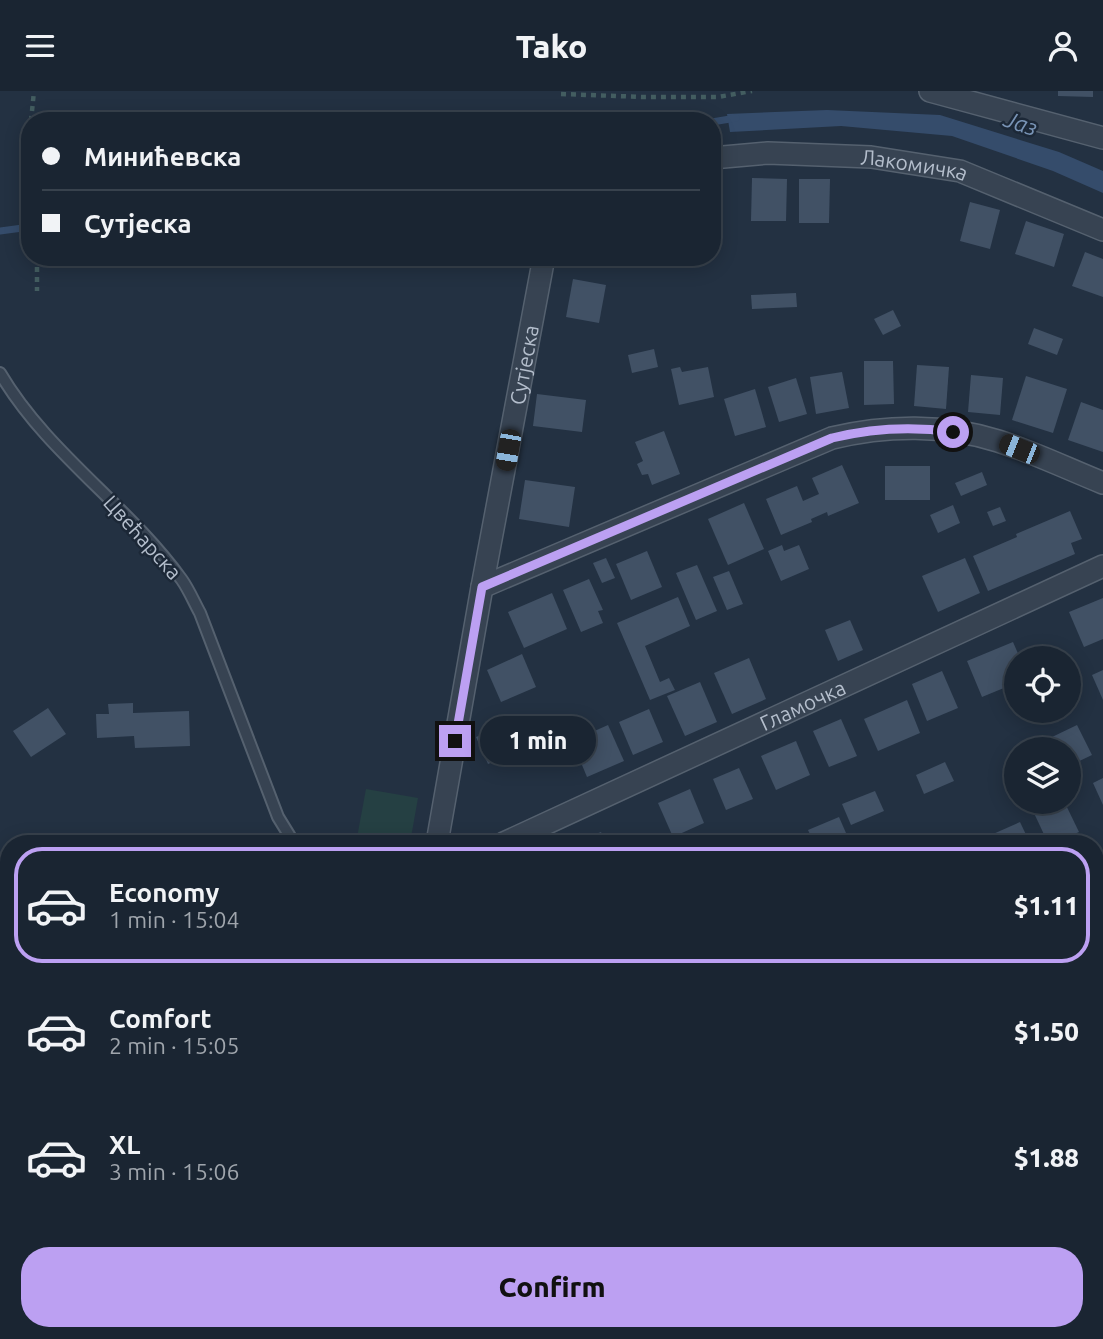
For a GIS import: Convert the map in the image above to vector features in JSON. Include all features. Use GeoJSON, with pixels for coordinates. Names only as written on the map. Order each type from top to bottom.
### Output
{"type":"FeatureCollection","features":[{"type":"Feature","properties":{"kind":"street"},"geometry":{"type":"LineString","coordinates":[[930,91],[1103,138]]}},
{"type":"Feature","properties":{"kind":"street","name":"Лакомичка"},"geometry":{"type":"LineString","coordinates":[[721,157],[768,153],[871,157],[960,171],[1103,230]]}},
{"type":"Feature","properties":{"kind":"street","name":"Сутјеска"},"geometry":{"type":"LineString","coordinates":[[438,835],[542,266]]}},
{"type":"Feature","properties":{"kind":"street"},"geometry":{"type":"LineString","coordinates":[[482,587],[832,438],[860,431],[909,428],[968,433],[998,441],[1103,483]]}},
{"type":"Feature","properties":{"kind":"street","name":"Гламочка"},"geometry":{"type":"LineString","coordinates":[[521,835],[1103,566]]}},
{"type":"Feature","properties":{"kind":"lane","name":"Цвећарска"},"geometry":{"type":"LineString","coordinates":[[0,373],[10,390],[55,446],[115,503],[184,583],[200,613],[278,817],[288,835]]}},
{"type":"Feature","properties":{"kind":"path"},"geometry":{"type":"LineString","coordinates":[[31,112],[34,91]]}},
{"type":"Feature","properties":{"kind":"path"},"geometry":{"type":"LineString","coordinates":[[561,94],[718,97],[752,91]]}},
{"type":"Feature","properties":{"kind":"path"},"geometry":{"type":"LineString","coordinates":[[37,266],[37,291]]}},
{"type":"Feature","properties":{"kind":"green space"},"geometry":{"type":"Polygon","coordinates":[[[366,789],[418,798],[411,835],[357,835],[366,789]]]}},
{"type":"Feature","properties":{"kind":"water"},"geometry":{"type":"Polygon","coordinates":[[[827,110],[940,115],[1059,152],[1103,171],[1103,193],[1053,171],[952,136],[841,126],[730,132],[727,114],[827,110]]]}},
{"type":"Feature","properties":{"kind":"building"},"geometry":{"type":"Polygon","coordinates":[[[1058,91],[1093,91],[1093,97],[1058,96],[1058,91]]]}},
{"type":"Feature","properties":{"kind":"building"},"geometry":{"type":"Polygon","coordinates":[[[752,178],[787,179],[786,221],[751,221],[752,178]]]}},
{"type":"Feature","properties":{"kind":"building"},"geometry":{"type":"Polygon","coordinates":[[[799,179],[830,179],[829,223],[799,223],[799,179]]]}},
{"type":"Feature","properties":{"kind":"building"},"geometry":{"type":"Polygon","coordinates":[[[970,202],[1000,210],[990,249],[960,241],[970,202]]]}},
{"type":"Feature","properties":{"kind":"building"},"geometry":{"type":"Polygon","coordinates":[[[1026,221],[1064,234],[1054,267],[1015,254],[1026,221]]]}},
{"type":"Feature","properties":{"kind":"building"},"geometry":{"type":"Polygon","coordinates":[[[1085,252],[1103,259],[1103,297],[1072,286],[1085,252]]]}},
{"type":"Feature","properties":{"kind":"building"},"geometry":{"type":"Polygon","coordinates":[[[573,279],[606,285],[599,323],[566,317],[573,279]]]}},
{"type":"Feature","properties":{"kind":"building"},"geometry":{"type":"Polygon","coordinates":[[[796,293],[797,307],[752,309],[751,295],[796,293]]]}},
{"type":"Feature","properties":{"kind":"building"},"geometry":{"type":"Polygon","coordinates":[[[893,310],[901,326],[883,335],[874,319],[893,310]]]}},
{"type":"Feature","properties":{"kind":"building"},"geometry":{"type":"Polygon","coordinates":[[[1034,328],[1063,339],[1057,355],[1028,344],[1034,328]]]}},
{"type":"Feature","properties":{"kind":"building"},"geometry":{"type":"Polygon","coordinates":[[[654,349],[658,367],[632,373],[628,355],[654,349]]]}},
{"type":"Feature","properties":{"kind":"building"},"geometry":{"type":"Polygon","coordinates":[[[864,361],[893,361],[894,404],[864,405],[864,361]]]}},
{"type":"Feature","properties":{"kind":"building"},"geometry":{"type":"Polygon","coordinates":[[[917,365],[949,367],[946,409],[914,406],[917,365]]]}},
{"type":"Feature","properties":{"kind":"building"},"geometry":{"type":"Polygon","coordinates":[[[680,367],[682,372],[708,367],[714,397],[679,405],[671,369],[680,367]]]}},
{"type":"Feature","properties":{"kind":"building"},"geometry":{"type":"Polygon","coordinates":[[[842,372],[849,408],[816,414],[810,377],[842,372]]]}},
{"type":"Feature","properties":{"kind":"building"},"geometry":{"type":"Polygon","coordinates":[[[971,375],[1003,378],[1000,415],[968,412],[971,375]]]}},
{"type":"Feature","properties":{"kind":"building"},"geometry":{"type":"Polygon","coordinates":[[[1026,376],[1067,389],[1053,433],[1012,420],[1026,376]]]}},
{"type":"Feature","properties":{"kind":"building"},"geometry":{"type":"Polygon","coordinates":[[[796,378],[807,414],[779,422],[768,387],[796,378]]]}},
{"type":"Feature","properties":{"kind":"building"},"geometry":{"type":"Polygon","coordinates":[[[755,389],[766,427],[735,436],[724,399],[755,389]]]}},
{"type":"Feature","properties":{"kind":"building"},"geometry":{"type":"Polygon","coordinates":[[[537,394],[586,400],[582,432],[533,426],[537,394]]]}},
{"type":"Feature","properties":{"kind":"building"},"geometry":{"type":"Polygon","coordinates":[[[1081,402],[1103,410],[1103,452],[1068,440],[1081,402]]]}},
{"type":"Feature","properties":{"kind":"building"},"geometry":{"type":"Polygon","coordinates":[[[664,431],[680,474],[652,485],[648,474],[642,475],[637,464],[643,461],[635,442],[664,431]]]}},
{"type":"Feature","properties":{"kind":"building"},"geometry":{"type":"Polygon","coordinates":[[[842,465],[859,503],[828,516],[827,512],[811,519],[812,522],[781,535],[766,499],[797,486],[803,501],[819,494],[812,478],[842,465]]]}},
{"type":"Feature","properties":{"kind":"building"},"geometry":{"type":"Polygon","coordinates":[[[885,466],[930,466],[930,500],[885,500],[885,466]]]}},
{"type":"Feature","properties":{"kind":"building"},"geometry":{"type":"Polygon","coordinates":[[[982,472],[987,485],[961,496],[955,483],[982,472]]]}},
{"type":"Feature","properties":{"kind":"building"},"geometry":{"type":"Polygon","coordinates":[[[525,480],[575,487],[569,527],[519,519],[525,480]]]}},
{"type":"Feature","properties":{"kind":"building"},"geometry":{"type":"Polygon","coordinates":[[[744,503],[764,549],[728,565],[708,519],[744,503]]]}},
{"type":"Feature","properties":{"kind":"building"},"geometry":{"type":"Polygon","coordinates":[[[953,505],[960,523],[938,533],[930,515],[953,505]]]}},
{"type":"Feature","properties":{"kind":"building"},"geometry":{"type":"Polygon","coordinates":[[[1000,507],[1006,521],[993,526],[987,512],[1000,507]]]}},
{"type":"Feature","properties":{"kind":"building"},"geometry":{"type":"Polygon","coordinates":[[[1070,511],[1082,539],[1071,543],[1075,554],[988,591],[973,556],[1070,511]]]}},
{"type":"Feature","properties":{"kind":"building"},"geometry":{"type":"Polygon","coordinates":[[[782,545],[784,551],[799,545],[809,569],[781,581],[768,551],[782,545]]]}},
{"type":"Feature","properties":{"kind":"building"},"geometry":{"type":"Polygon","coordinates":[[[647,551],[662,587],[631,600],[616,564],[647,551]]]}},
{"type":"Feature","properties":{"kind":"building"},"geometry":{"type":"Polygon","coordinates":[[[606,558],[615,578],[602,583],[593,563],[606,558]]]}},
{"type":"Feature","properties":{"kind":"building"},"geometry":{"type":"Polygon","coordinates":[[[965,558],[980,593],[938,612],[922,576],[965,558]]]}},
{"type":"Feature","properties":{"kind":"building"},"geometry":{"type":"Polygon","coordinates":[[[697,565],[717,611],[696,620],[676,573],[697,565]]]}},
{"type":"Feature","properties":{"kind":"building"},"geometry":{"type":"Polygon","coordinates":[[[729,571],[743,604],[727,610],[713,577],[729,571]]]}},
{"type":"Feature","properties":{"kind":"building"},"geometry":{"type":"Polygon","coordinates":[[[589,579],[603,610],[598,611],[603,623],[581,632],[563,590],[589,579]]]}},
{"type":"Feature","properties":{"kind":"building"},"geometry":{"type":"Polygon","coordinates":[[[552,593],[567,629],[524,648],[508,612],[552,593]]]}},
{"type":"Feature","properties":{"kind":"building"},"geometry":{"type":"Polygon","coordinates":[[[678,597],[690,626],[645,646],[660,682],[669,678],[675,690],[650,700],[617,623],[678,597]]]}},
{"type":"Feature","properties":{"kind":"building"},"geometry":{"type":"Polygon","coordinates":[[[1103,598],[1103,639],[1084,647],[1069,612],[1103,598]]]}},
{"type":"Feature","properties":{"kind":"building"},"geometry":{"type":"Polygon","coordinates":[[[850,620],[863,650],[838,661],[825,630],[850,620]]]}},
{"type":"Feature","properties":{"kind":"building"},"geometry":{"type":"Polygon","coordinates":[[[1013,642],[1015,646],[1004,646],[1004,688],[982,697],[967,661],[1013,642]]]}},
{"type":"Feature","properties":{"kind":"building"},"geometry":{"type":"Polygon","coordinates":[[[522,654],[536,687],[501,702],[487,670],[522,654]]]}},
{"type":"Feature","properties":{"kind":"building"},"geometry":{"type":"Polygon","coordinates":[[[749,658],[766,699],[732,714],[714,673],[749,658]]]}},
{"type":"Feature","properties":{"kind":"building"},"geometry":{"type":"Polygon","coordinates":[[[1103,670],[1103,700],[1092,675],[1103,670]]]}},
{"type":"Feature","properties":{"kind":"building"},"geometry":{"type":"Polygon","coordinates":[[[942,671],[958,708],[927,721],[912,684],[942,671]]]}},
{"type":"Feature","properties":{"kind":"building"},"geometry":{"type":"Polygon","coordinates":[[[700,682],[717,722],[685,736],[667,696],[700,682]]]}},
{"type":"Feature","properties":{"kind":"building"},"geometry":{"type":"Polygon","coordinates":[[[907,700],[920,733],[878,751],[864,719],[907,700]]]}},
{"type":"Feature","properties":{"kind":"building"},"geometry":{"type":"Polygon","coordinates":[[[133,703],[133,713],[189,711],[190,746],[135,748],[134,736],[97,738],[96,714],[109,714],[108,704],[133,703]]]}},
{"type":"Feature","properties":{"kind":"building"},"geometry":{"type":"Polygon","coordinates":[[[48,708],[66,734],[31,757],[13,731],[48,708]]]}},
{"type":"Feature","properties":{"kind":"building"},"geometry":{"type":"Polygon","coordinates":[[[649,709],[663,742],[633,755],[619,722],[649,709]]]}},
{"type":"Feature","properties":{"kind":"building"},"geometry":{"type":"Polygon","coordinates":[[[841,719],[857,756],[829,767],[813,731],[841,719]]]}},
{"type":"Feature","properties":{"kind":"building"},"geometry":{"type":"Polygon","coordinates":[[[511,722],[522,750],[488,764],[476,737],[511,722]]]}},
{"type":"Feature","properties":{"kind":"building"},"geometry":{"type":"Polygon","coordinates":[[[608,725],[624,761],[587,777],[572,741],[608,725]]]}},
{"type":"Feature","properties":{"kind":"building"},"geometry":{"type":"Polygon","coordinates":[[[1077,725],[1092,755],[1081,760],[1081,737],[1052,737],[1077,725]]]}},
{"type":"Feature","properties":{"kind":"building"},"geometry":{"type":"Polygon","coordinates":[[[796,741],[810,775],[776,790],[761,756],[796,741]]]}},
{"type":"Feature","properties":{"kind":"building"},"geometry":{"type":"Polygon","coordinates":[[[945,762],[954,781],[924,794],[916,775],[945,762]]]}},
{"type":"Feature","properties":{"kind":"building"},"geometry":{"type":"Polygon","coordinates":[[[739,768],[753,799],[726,810],[713,779],[739,768]]]}},
{"type":"Feature","properties":{"kind":"building"},"geometry":{"type":"Polygon","coordinates":[[[1103,778],[1103,805],[1093,783],[1103,778]]]}},
{"type":"Feature","properties":{"kind":"building"},"geometry":{"type":"Polygon","coordinates":[[[690,789],[704,823],[672,835],[658,803],[690,789]]]}},
{"type":"Feature","properties":{"kind":"building"},"geometry":{"type":"Polygon","coordinates":[[[875,791],[884,811],[851,825],[842,804],[875,791]]]}},
{"type":"Feature","properties":{"kind":"building"},"geometry":{"type":"Polygon","coordinates":[[[1034,814],[1070,814],[1079,832],[1072,835],[1044,835],[1034,814]]]}},
{"type":"Feature","properties":{"kind":"building"},"geometry":{"type":"Polygon","coordinates":[[[839,817],[846,833],[810,835],[808,830],[839,817]]]}},
{"type":"Feature","properties":{"kind":"building"},"geometry":{"type":"Polygon","coordinates":[[[1020,822],[1026,835],[991,835],[1020,822]]]}},
{"type":"Feature","properties":{"kind":"waterway","name":"Јаз"},"geometry":{"type":"LineString","coordinates":[[721,120],[736,118]]}},
{"type":"Feature","properties":{"kind":"waterway","name":"Јаз"},"geometry":{"type":"LineString","coordinates":[[0,231],[21,228]]}},
{"type":"Feature","properties":{"kind":"route"},"geometry":{"type":"LineString","coordinates":[[455,741],[482,587],[832,438],[883,429],[909,428],[953,432]]}}]}
